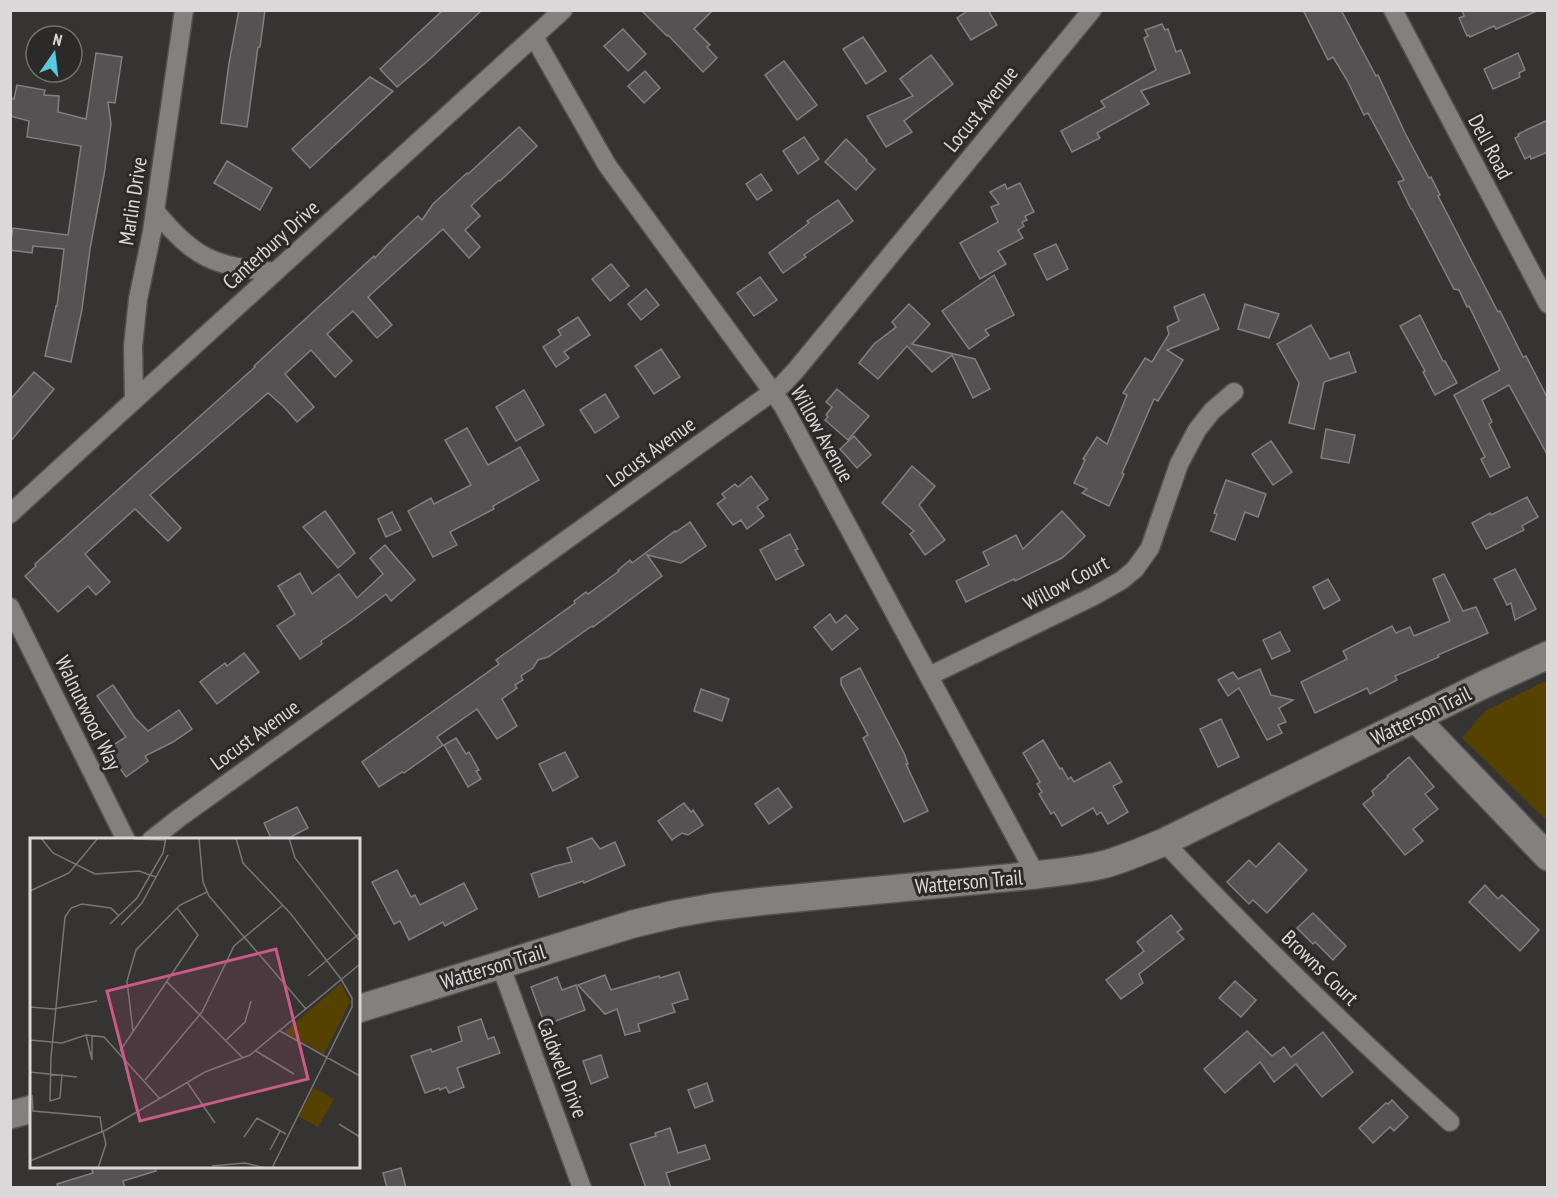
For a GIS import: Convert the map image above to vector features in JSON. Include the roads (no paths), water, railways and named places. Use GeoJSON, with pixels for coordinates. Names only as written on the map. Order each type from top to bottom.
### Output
{"type":"FeatureCollection","features":[{"type":"Feature","properties":{"kind":"main road","name":"Watterson Trail"},"geometry":{"type":"LineString","coordinates":[[360,1008],[633,924],[675,914],[765,901],[1072,871],[1132,856],[1548,655]]}},
{"type":"Feature","properties":{"kind":"main road"},"geometry":{"type":"LineString","coordinates":[[1416,719],[1548,857]]}},
{"type":"Feature","properties":{"kind":"main road"},"geometry":{"type":"LineString","coordinates":[[10,1115],[30,1110]]}},
{"type":"Feature","properties":{"kind":"street","name":"Marlin Drive"},"geometry":{"type":"LineString","coordinates":[[134,400],[133,346],[138,299],[155,211],[184,10]]}},
{"type":"Feature","properties":{"kind":"street","name":"Canterbury Drive"},"geometry":{"type":"LineString","coordinates":[[10,514],[563,10]]}},
{"type":"Feature","properties":{"kind":"street","name":"Locust Avenue"},"geometry":{"type":"LineString","coordinates":[[154,838],[774,392],[796,370],[1092,10]]}},
{"type":"Feature","properties":{"kind":"street","name":"Dell Road"},"geometry":{"type":"LineString","coordinates":[[1393,10],[1548,304]]}},
{"type":"Feature","properties":{"kind":"street","name":"Willow Avenue"},"geometry":{"type":"LineString","coordinates":[[534,37],[607,165],[774,392],[1036,875]]}},
{"type":"Feature","properties":{"kind":"street"},"geometry":{"type":"LineString","coordinates":[[155,211],[181,240],[197,253],[216,262],[241,269],[275,272]]}},
{"type":"Feature","properties":{"kind":"street","name":"Willow Court"},"geometry":{"type":"LineString","coordinates":[[929,676],[1094,596],[1122,580],[1134,569],[1150,548],[1179,464],[1197,430],[1212,411],[1234,392]]}},
{"type":"Feature","properties":{"kind":"street","name":"Walnutwood Way"},"geometry":{"type":"LineString","coordinates":[[10,607],[125,838]]}},
{"type":"Feature","properties":{"kind":"street","name":"Browns Court"},"geometry":{"type":"LineString","coordinates":[[1164,842],[1220,902],[1450,1122]]}},
{"type":"Feature","properties":{"kind":"street","name":"Caldwell Drive"},"geometry":{"type":"LineString","coordinates":[[500,964],[582,1188]]}}]}
